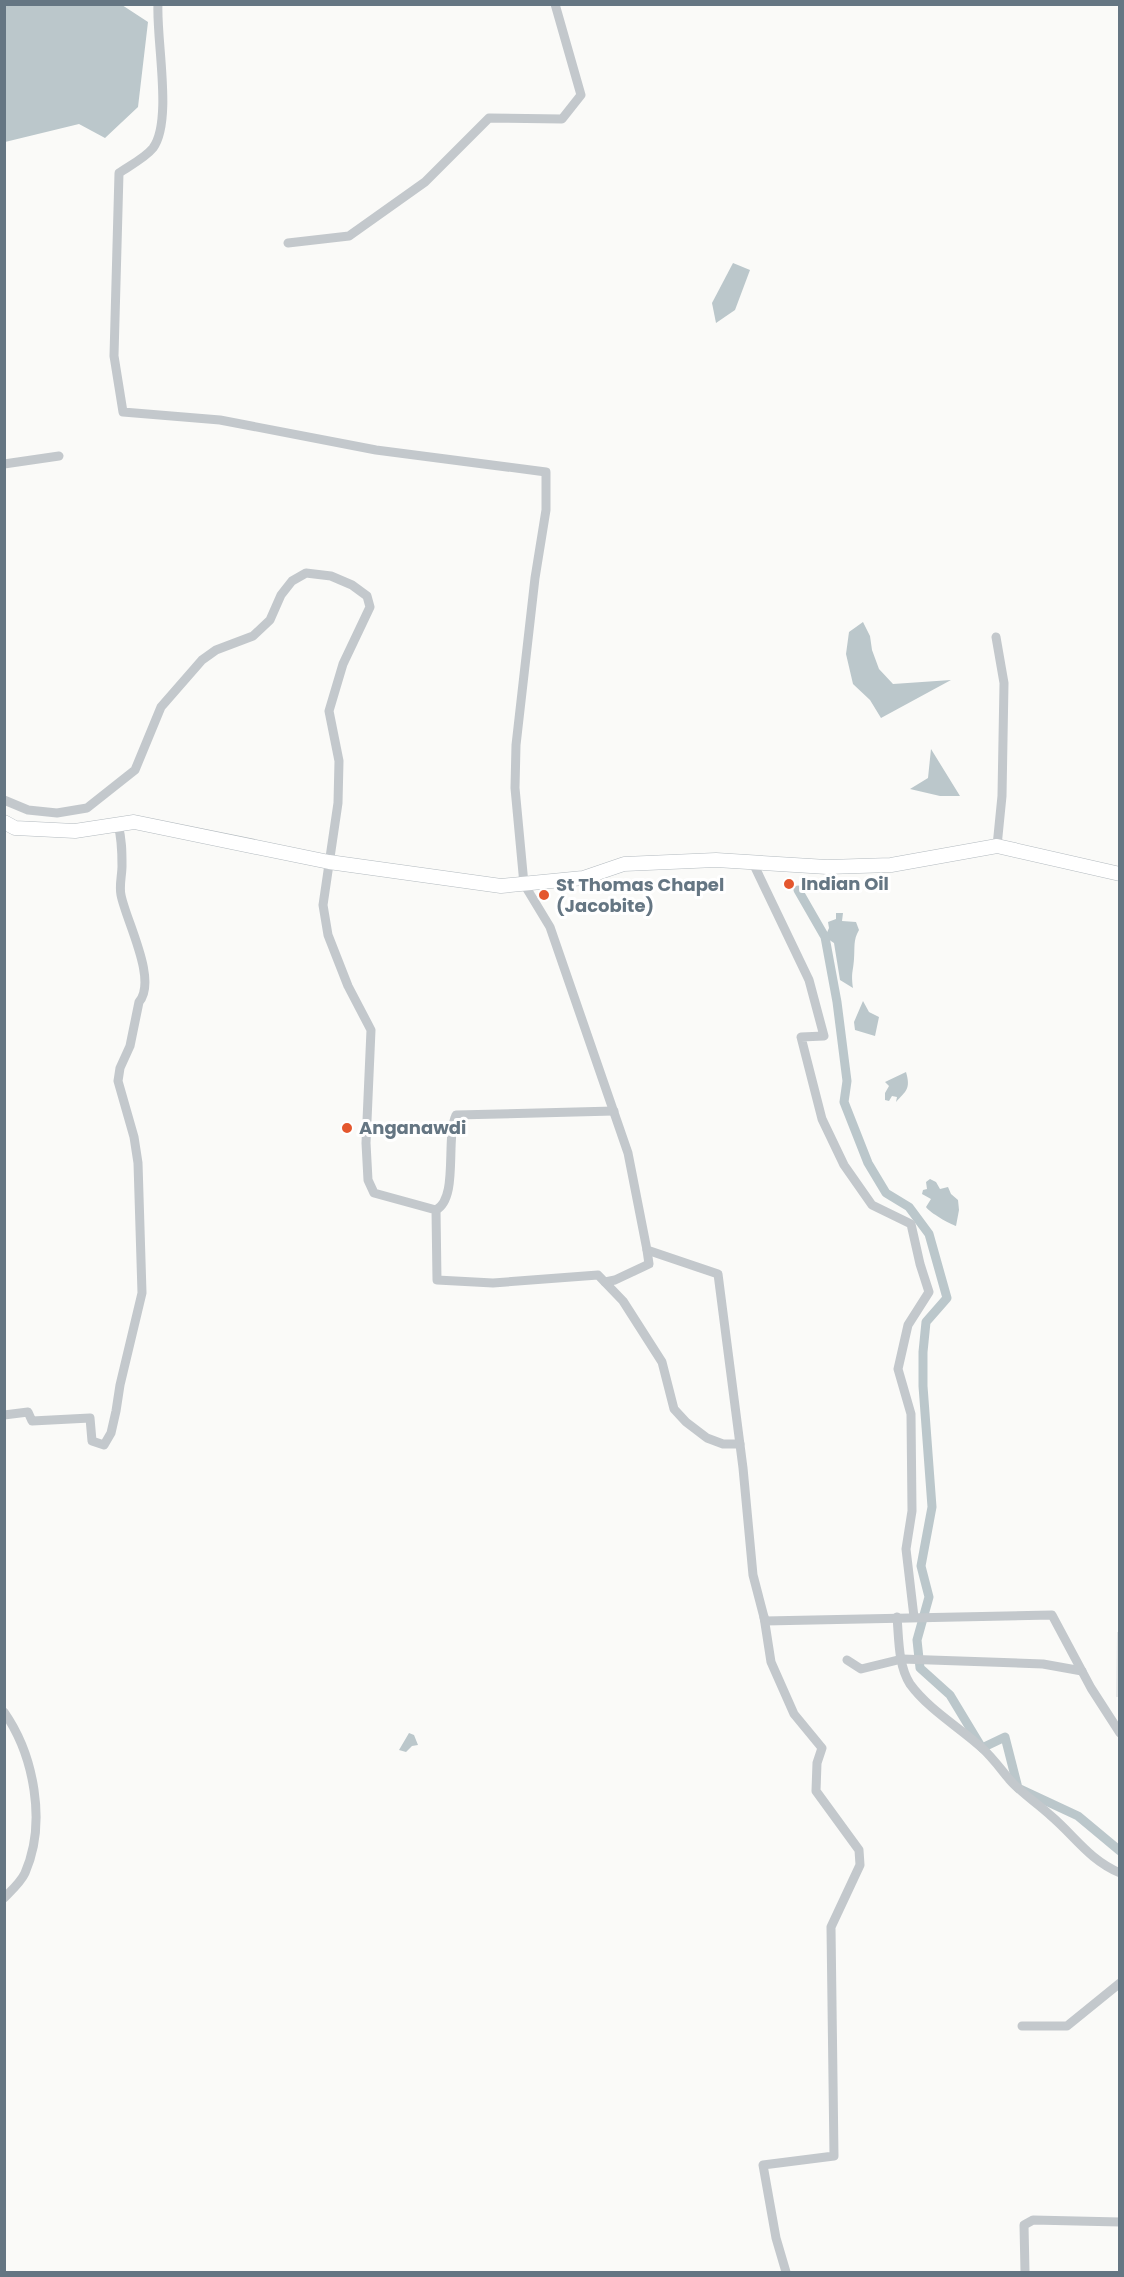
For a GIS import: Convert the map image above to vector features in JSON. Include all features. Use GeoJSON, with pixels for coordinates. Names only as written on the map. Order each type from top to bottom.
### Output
{"type":"FeatureCollection","features":[{"type":"Feature","properties":{"kind":"main road"},"geometry":{"type":"LineString","coordinates":[[4,822],[15,828],[75,831],[134,822],[329,862],[501,886],[583,878],[624,864],[716,860],[827,867],[891,865],[997,846],[1119,874]]}},
{"type":"Feature","properties":{"kind":"street"},"geometry":{"type":"LineString","coordinates":[[158,4],[163,95],[160,131],[152,149],[119,173],[114,356],[123,412],[220,420],[376,450],[546,472],[546,510],[535,578],[516,745],[515,788],[524,884],[550,927],[614,1111],[628,1153],[647,1250],[649,1264],[615,1280],[605,1282]]}},
{"type":"Feature","properties":{"kind":"street"},"geometry":{"type":"LineString","coordinates":[[288,243],[348,236],[425,182],[489,118],[562,119],[581,95],[555,4]]}},
{"type":"Feature","properties":{"kind":"street"},"geometry":{"type":"LineString","coordinates":[[4,464],[59,456]]}},
{"type":"Feature","properties":{"kind":"street"},"geometry":{"type":"LineString","coordinates":[[4,800],[28,810],[57,813],[87,808],[135,770],[161,707],[202,660],[216,650],[253,636],[270,620],[280,595],[292,581],[306,573],[331,576],[352,585],[367,596],[370,607],[343,664],[329,711],[339,761],[338,803],[323,905],[328,935],[348,986],[371,1030],[366,1143],[368,1180],[375,1193],[436,1210]]}},
{"type":"Feature","properties":{"kind":"street"},"geometry":{"type":"LineString","coordinates":[[996,637],[1004,683],[1002,796],[997,846]]}},
{"type":"Feature","properties":{"kind":"street"},"geometry":{"type":"LineString","coordinates":[[4,1415],[28,1412],[32,1421],[90,1418],[92,1441],[104,1445],[114,1422],[142,1293],[138,1163],[134,1137],[118,1081],[120,1068],[130,1046],[139,1002],[144,997],[144,987],[142,960],[120,893],[122,841],[118,825]]}},
{"type":"Feature","properties":{"kind":"street"},"geometry":{"type":"LineString","coordinates":[[753,862],[809,980],[824,1036],[801,1038],[822,1119],[843,1165],[872,1205],[911,1224],[929,1292],[908,1325],[898,1369],[911,1414],[912,1511],[906,1549],[914,1617]]}},
{"type":"Feature","properties":{"kind":"street"},"geometry":{"type":"LineString","coordinates":[[614,1111],[456,1115],[450,1141],[446,1201],[436,1210],[437,1280],[493,1283],[598,1275],[623,1301],[662,1362],[674,1409],[686,1422],[707,1438],[723,1444],[740,1444]]}},
{"type":"Feature","properties":{"kind":"street"},"geometry":{"type":"LineString","coordinates":[[647,1250],[718,1274],[740,1444],[753,1575],[764,1617],[771,1662],[794,1714],[822,1748],[817,1763],[816,1791],[859,1850],[860,1865],[831,1926],[834,2156],[763,2165],[776,2238],[786,2272]]}},
{"type":"Feature","properties":{"kind":"street"},"geometry":{"type":"LineString","coordinates":[[764,1617],[765,1621],[1052,1615],[1119,1733]]}},
{"type":"Feature","properties":{"kind":"street"},"geometry":{"type":"LineString","coordinates":[[897,1617],[901,1659],[910,1683],[946,1719],[982,1748],[1018,1788],[1051,1815],[1095,1859],[1119,1873]]}},
{"type":"Feature","properties":{"kind":"street"},"geometry":{"type":"LineString","coordinates":[[847,1660],[861,1670],[901,1659],[1043,1664],[1082,1671]]}},
{"type":"Feature","properties":{"kind":"street"},"geometry":{"type":"LineString","coordinates":[[4,1712],[12,1724],[26,1760],[35,1810],[33,1850],[24,1875],[4,1898]]}},
{"type":"Feature","properties":{"kind":"street"},"geometry":{"type":"LineString","coordinates":[[1022,2026],[1067,2026],[1119,1983]]}},
{"type":"Feature","properties":{"kind":"street"},"geometry":{"type":"LineString","coordinates":[[1025,2272],[1024,2225],[1033,2220],[1119,2222]]}},
{"type":"Feature","properties":{"kind":"shaded area"},"geometry":{"type":"Polygon","coordinates":[[[4,5],[122,5],[148,22],[138,107],[105,138],[79,124],[5,142],[4,5]]]}},
{"type":"Feature","properties":{"kind":"shaded area"},"geometry":{"type":"Polygon","coordinates":[[[733,263],[750,270],[735,310],[716,323],[712,303],[733,263]]]}},
{"type":"Feature","properties":{"kind":"shaded area"},"geometry":{"type":"Polygon","coordinates":[[[863,622],[870,636],[879,669],[893,684],[951,680],[881,718],[870,700],[853,684],[846,654],[849,632],[863,622]]]}},
{"type":"Feature","properties":{"kind":"shaded area"},"geometry":{"type":"Polygon","coordinates":[[[931,749],[960,796],[940,796],[910,789],[928,778],[931,749]]]}},
{"type":"Feature","properties":{"kind":"shaded area"},"geometry":{"type":"Polygon","coordinates":[[[836,913],[843,913],[842,921],[856,922],[859,930],[855,944],[853,988],[840,980],[834,943],[825,937],[829,928],[828,922],[836,919],[836,913]]]}},
{"type":"Feature","properties":{"kind":"shaded area"},"geometry":{"type":"Polygon","coordinates":[[[863,1001],[869,1012],[879,1017],[875,1036],[855,1030],[854,1022],[863,1001]]]}},
{"type":"Feature","properties":{"kind":"shaded area"},"geometry":{"type":"Polygon","coordinates":[[[906,1072],[908,1086],[905,1092],[896,1102],[897,1097],[892,1096],[889,1101],[885,1100],[885,1093],[889,1086],[885,1082],[906,1072]]]}},
{"type":"Feature","properties":{"kind":"shaded area"},"geometry":{"type":"Polygon","coordinates":[[[930,1179],[936,1182],[940,1189],[948,1187],[951,1194],[958,1200],[956,1226],[926,1207],[931,1199],[922,1194],[923,1190],[927,1189],[926,1182],[930,1179]]]}},
{"type":"Feature","properties":{"kind":"shaded area"},"geometry":{"type":"Polygon","coordinates":[[[1117,1632],[1120,1632],[1119,1697],[1116,1697],[1117,1632]]]}},
{"type":"Feature","properties":{"kind":"shaded area"},"geometry":{"type":"Polygon","coordinates":[[[409,1733],[414,1735],[418,1745],[412,1746],[406,1752],[399,1750],[409,1733]]]}},
{"type":"Feature","properties":{"kind":"waterway"},"geometry":{"type":"LineString","coordinates":[[798,890],[825,937],[837,1002],[847,1081],[844,1102],[868,1163],[886,1193],[909,1207],[929,1234],[947,1298],[926,1322],[923,1352],[923,1386],[932,1507],[921,1566],[929,1597],[917,1640],[920,1668],[950,1695],[982,1748],[1005,1737],[1018,1788],[1078,1816],[1120,1851]]}},
{"type":"Feature","properties":{"kind":"place","name":"Indian Oil"},"geometry":{"type":"Point","coordinates":[789,884]}},
{"type":"Feature","properties":{"kind":"place","name":"St Thomas Chapel (Jacobite)"},"geometry":{"type":"Point","coordinates":[544,895]}},
{"type":"Feature","properties":{"kind":"place","name":"Anganawdi"},"geometry":{"type":"Point","coordinates":[347,1128]}}]}
